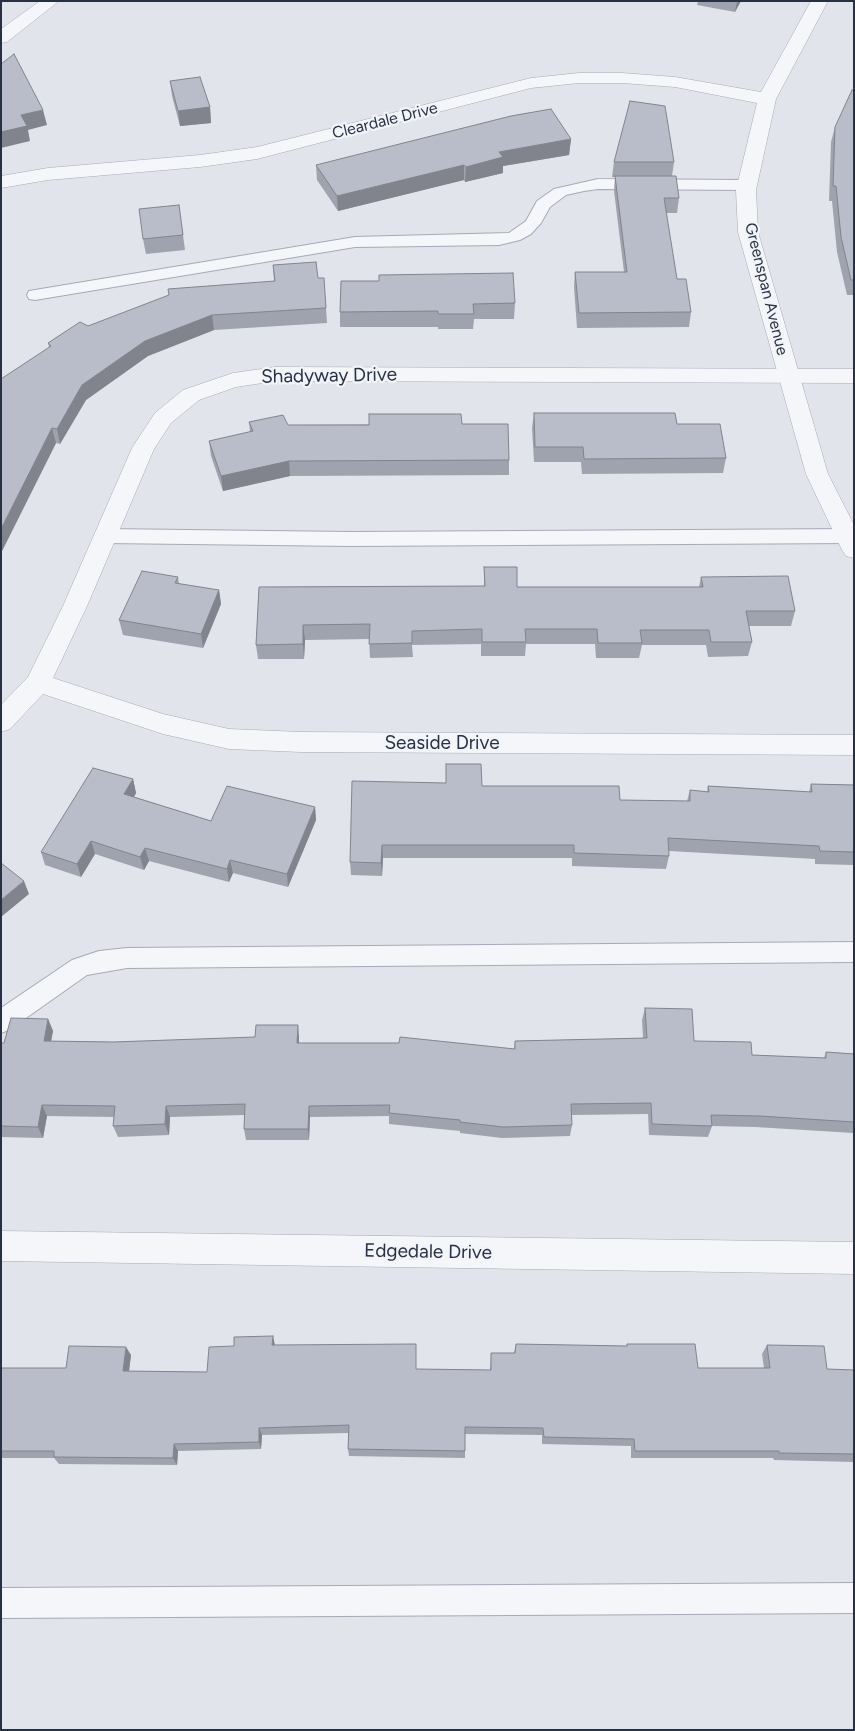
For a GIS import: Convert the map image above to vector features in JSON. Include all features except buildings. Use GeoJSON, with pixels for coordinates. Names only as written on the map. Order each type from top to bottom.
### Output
{"type":"FeatureCollection","features":[{"type":"Feature","properties":{"kind":"street"},"geometry":{"type":"LineString","coordinates":[[1,38],[50,1]]}},
{"type":"Feature","properties":{"kind":"street","name":"Greenspan Avenue"},"geometry":{"type":"LineString","coordinates":[[820,1],[767,99],[751,161],[747,185],[748,232],[818,474],[851,541]]}},
{"type":"Feature","properties":{"kind":"street","name":"Cleardale Drive"},"geometry":{"type":"LineString","coordinates":[[1,182],[48,174],[200,161],[257,153],[531,83],[579,78],[622,78],[675,82],[767,99]]}},
{"type":"Feature","properties":{"kind":"street","name":"Shadyway Drive"},"geometry":{"type":"LineString","coordinates":[[1,722],[38,682],[143,448],[163,418],[191,395],[233,380],[276,374],[854,376]]}},
{"type":"Feature","properties":{"kind":"street","name":"Seaside Drive"},"geometry":{"type":"LineString","coordinates":[[38,682],[163,724],[229,739],[301,742],[854,745]]}},
{"type":"Feature","properties":{"kind":"street","name":"Edgedale Drive"},"geometry":{"type":"LineString","coordinates":[[1,1246],[854,1258]]}},
{"type":"Feature","properties":{"kind":"lane"},"geometry":{"type":"LineString","coordinates":[[35,295],[355,242],[499,240],[514,238],[533,223],[543,204],[560,192],[583,186],[598,184],[747,185]]}},
{"type":"Feature","properties":{"kind":"lane"},"geometry":{"type":"LineString","coordinates":[[105,536],[323,539],[851,541]]}},
{"type":"Feature","properties":{"kind":"lane"},"geometry":{"type":"LineString","coordinates":[[1,1022],[80,967],[99,961],[127,958],[854,952]]}},
{"type":"Feature","properties":{"kind":"lane"},"geometry":{"type":"LineString","coordinates":[[1,1603],[854,1598]]}}]}
